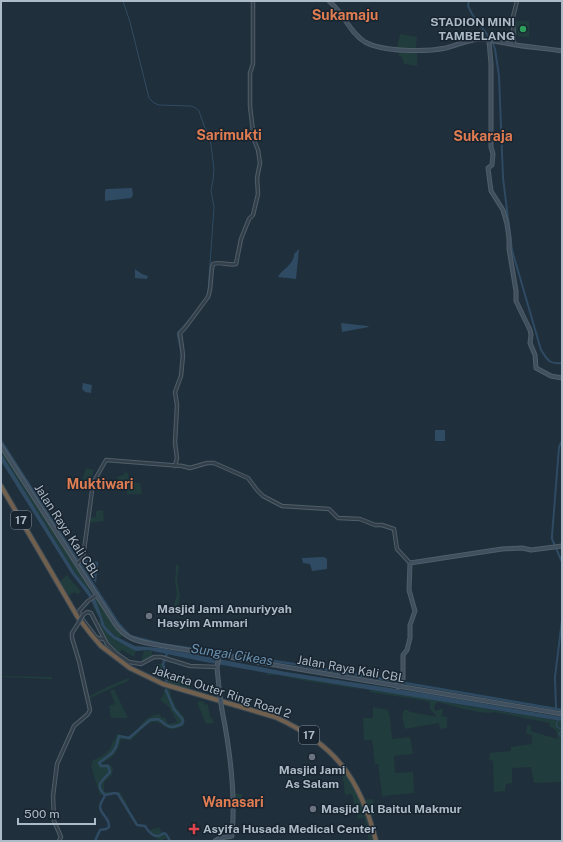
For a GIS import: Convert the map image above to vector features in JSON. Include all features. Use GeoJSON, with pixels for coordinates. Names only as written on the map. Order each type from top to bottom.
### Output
{"type":"FeatureCollection","features":[{"type":"Feature","properties":{"kind":"highway","name":"Jakarta Outer Ring Road 2"},"geometry":{"type":"LineString","coordinates":[[1,486],[40,555]]}},
{"type":"Feature","properties":{"kind":"highway","name":"Jakarta Outer Ring Road 2"},"geometry":{"type":"LineString","coordinates":[[1,491],[77,616],[101,646],[130,668],[163,685],[275,718],[291,725],[318,743],[343,767],[356,785],[367,810],[375,841]]}},
{"type":"Feature","properties":{"kind":"main road"},"geometry":{"type":"LineString","coordinates":[[329,1],[334,5],[352,30],[363,40],[371,44],[399,50],[438,49],[484,39],[562,51]]}},
{"type":"Feature","properties":{"kind":"main road"},"geometry":{"type":"LineString","coordinates":[[491,41],[492,165],[488,168],[490,190],[503,210],[507,224],[516,301],[530,330],[530,343],[535,355],[536,368],[551,376],[562,378]]}},
{"type":"Feature","properties":{"kind":"main road","name":"Jalan Raya Kali CBL"},"geometry":{"type":"LineString","coordinates":[[1,446],[78,563],[120,631],[131,639],[218,657],[399,685],[562,714]]}},
{"type":"Feature","properties":{"kind":"main road"},"geometry":{"type":"LineString","coordinates":[[399,685],[403,679],[403,655],[406,651],[410,638],[410,624],[414,610],[409,590],[410,562],[506,549],[522,548],[531,550],[562,546]]}},
{"type":"Feature","properties":{"kind":"main road"},"geometry":{"type":"LineString","coordinates":[[215,841],[220,838],[232,836],[233,818],[232,777],[228,742],[220,697],[217,666],[218,657]]}},
{"type":"Feature","properties":{"kind":"street"},"geometry":{"type":"LineString","coordinates":[[176,466],[177,456],[175,443],[177,405],[175,392],[181,376],[183,355],[180,333],[208,297],[210,292],[210,279],[213,264],[236,264],[241,239],[248,219],[254,213],[258,194],[257,178],[260,164],[258,151],[254,140],[250,106],[250,72],[253,64],[253,1]]}},
{"type":"Feature","properties":{"kind":"street"},"geometry":{"type":"LineString","coordinates":[[513,43],[513,17],[517,1]]}},
{"type":"Feature","properties":{"kind":"street"},"geometry":{"type":"LineString","coordinates":[[78,563],[82,558],[85,544],[93,483],[104,460],[190,468],[207,463],[214,463],[248,478],[263,496],[283,506],[329,509],[338,518],[360,519],[375,525],[392,528],[395,530],[398,550],[410,562]]}},
{"type":"Feature","properties":{"kind":"street"},"geometry":{"type":"LineString","coordinates":[[97,595],[90,599],[79,612],[82,619],[98,638],[104,639]]}},
{"type":"Feature","properties":{"kind":"street"},"geometry":{"type":"LineString","coordinates":[[59,841],[61,837],[54,821],[53,796],[57,764],[74,726],[88,714],[90,710],[80,661],[72,638],[72,633],[83,615],[87,612],[91,613],[104,639],[116,653],[131,662],[141,664],[146,663],[154,657],[161,657],[190,666],[217,666]]}},
{"type":"Feature","properties":{"kind":"street"},"geometry":{"type":"LineString","coordinates":[[98,638],[101,637],[101,634]]}},
{"type":"Feature","properties":{"kind":"green space","name":"STADION MINI TAMBELANG"},"geometry":{"type":"Polygon","coordinates":[[[514,21],[529,21],[529,37],[518,36],[518,22],[517,35],[515,35],[514,21]]]}},
{"type":"Feature","properties":{"kind":"green space"},"geometry":{"type":"Polygon","coordinates":[[[400,34],[417,37],[416,49],[414,52],[417,52],[417,66],[404,64],[402,57],[399,56],[397,47],[400,34]]]}},
{"type":"Feature","properties":{"kind":"green space"},"geometry":{"type":"Polygon","coordinates":[[[1,445],[92,588],[88,589],[75,573],[1,453],[1,445]]]}},
{"type":"Feature","properties":{"kind":"green space"},"geometry":{"type":"Polygon","coordinates":[[[86,468],[94,470],[90,483],[82,481],[86,468]]]}},
{"type":"Feature","properties":{"kind":"green space"},"geometry":{"type":"Polygon","coordinates":[[[124,469],[128,474],[129,479],[136,483],[140,483],[142,494],[127,494],[127,490],[119,488],[117,477],[125,474],[124,469]]]}},
{"type":"Feature","properties":{"kind":"green space"},"geometry":{"type":"Polygon","coordinates":[[[103,510],[104,521],[88,523],[89,518],[96,517],[96,511],[103,510]]]}},
{"type":"Feature","properties":{"kind":"green space"},"geometry":{"type":"Polygon","coordinates":[[[176,565],[179,565],[177,581],[180,596],[177,610],[172,611],[177,594],[175,582],[176,565]]]}},
{"type":"Feature","properties":{"kind":"green space"},"geometry":{"type":"Polygon","coordinates":[[[67,575],[81,592],[77,595],[75,592],[66,597],[58,583],[67,575]]]}},
{"type":"Feature","properties":{"kind":"green space"},"geometry":{"type":"Polygon","coordinates":[[[99,594],[127,634],[118,638],[105,626],[94,598],[99,594]]]}},
{"type":"Feature","properties":{"kind":"green space"},"geometry":{"type":"Polygon","coordinates":[[[90,600],[97,612],[101,625],[114,639],[136,651],[134,657],[122,650],[118,654],[108,645],[97,624],[99,623],[99,619],[90,600]]]}},
{"type":"Feature","properties":{"kind":"green space"},"geometry":{"type":"Polygon","coordinates":[[[144,650],[152,651],[152,657],[141,663],[144,650]]]}},
{"type":"Feature","properties":{"kind":"green space"},"geometry":{"type":"Polygon","coordinates":[[[155,664],[163,664],[167,676],[188,676],[191,688],[188,689],[166,685],[166,681],[155,664]]]}},
{"type":"Feature","properties":{"kind":"green space"},"geometry":{"type":"Polygon","coordinates":[[[267,673],[360,689],[277,675],[267,675],[267,673]]]}},
{"type":"Feature","properties":{"kind":"green space"},"geometry":{"type":"Polygon","coordinates":[[[1,677],[52,677],[52,679],[1,677]]]}},
{"type":"Feature","properties":{"kind":"green space"},"geometry":{"type":"Polygon","coordinates":[[[128,678],[130,680],[88,699],[88,697],[128,678]]]}},
{"type":"Feature","properties":{"kind":"green space"},"geometry":{"type":"Polygon","coordinates":[[[165,687],[170,689],[175,706],[184,717],[185,721],[183,726],[171,729],[156,722],[150,723],[131,740],[121,739],[115,754],[102,764],[109,764],[113,768],[112,775],[104,784],[105,792],[120,792],[129,808],[129,812],[118,794],[100,795],[91,766],[93,760],[108,751],[117,734],[127,736],[132,735],[151,716],[160,714],[162,718],[165,717],[168,724],[177,722],[169,707],[160,700],[163,696],[165,687]]]}},
{"type":"Feature","properties":{"kind":"green space"},"geometry":{"type":"Polygon","coordinates":[[[114,689],[128,718],[111,718],[109,706],[115,704],[110,691],[114,689]]]}},
{"type":"Feature","properties":{"kind":"green space"},"geometry":{"type":"Polygon","coordinates":[[[370,690],[562,721],[562,782],[534,783],[531,767],[512,768],[512,783],[506,784],[505,791],[494,792],[493,761],[489,760],[490,753],[511,751],[511,747],[532,744],[532,735],[526,733],[527,725],[532,726],[530,730],[533,732],[558,739],[556,730],[549,726],[550,723],[494,712],[483,713],[438,702],[434,708],[436,711],[443,708],[442,716],[447,717],[447,728],[440,729],[439,723],[405,729],[402,717],[404,710],[437,717],[430,709],[430,702],[370,692],[370,690]]]}},
{"type":"Feature","properties":{"kind":"green space"},"geometry":{"type":"Polygon","coordinates":[[[197,702],[204,702],[205,705],[208,704],[210,717],[213,719],[214,723],[206,724],[197,702]]]}},
{"type":"Feature","properties":{"kind":"green space"},"geometry":{"type":"Polygon","coordinates":[[[373,707],[388,710],[392,739],[410,737],[413,754],[394,756],[395,773],[413,772],[414,793],[382,796],[378,764],[375,764],[372,740],[364,740],[363,718],[373,718],[373,707]]]}},
{"type":"Feature","properties":{"kind":"green space"},"geometry":{"type":"Polygon","coordinates":[[[342,769],[353,785],[362,803],[373,841],[369,841],[364,817],[358,819],[352,794],[345,795],[342,769]]]}},
{"type":"Feature","properties":{"kind":"green space"},"geometry":{"type":"Polygon","coordinates":[[[233,794],[242,794],[242,808],[233,809],[233,794]]]}},
{"type":"Feature","properties":{"kind":"green space"},"geometry":{"type":"Polygon","coordinates":[[[373,799],[375,815],[372,816],[371,824],[363,800],[373,799]]]}},
{"type":"Feature","properties":{"kind":"green space"},"geometry":{"type":"Polygon","coordinates":[[[159,827],[162,833],[166,834],[168,838],[161,840],[155,838],[157,836],[148,831],[159,827]]]}},
{"type":"Feature","properties":{"kind":"water"},"geometry":{"type":"Polygon","coordinates":[[[132,188],[133,195],[131,198],[105,201],[106,189],[132,188]]]}},
{"type":"Feature","properties":{"kind":"water"},"geometry":{"type":"Polygon","coordinates":[[[299,249],[296,279],[278,277],[290,264],[294,254],[299,249]]]}},
{"type":"Feature","properties":{"kind":"water"},"geometry":{"type":"Polygon","coordinates":[[[135,269],[148,276],[147,279],[135,278],[135,269]]]}},
{"type":"Feature","properties":{"kind":"water"},"geometry":{"type":"Polygon","coordinates":[[[341,323],[368,326],[369,327],[342,332],[341,323]]]}},
{"type":"Feature","properties":{"kind":"water"},"geometry":{"type":"Polygon","coordinates":[[[83,383],[92,385],[91,393],[85,392],[82,389],[83,383]]]}},
{"type":"Feature","properties":{"kind":"water"},"geometry":{"type":"Polygon","coordinates":[[[435,430],[445,430],[445,441],[435,441],[435,430]]]}},
{"type":"Feature","properties":{"kind":"water"},"geometry":{"type":"Polygon","coordinates":[[[1,453],[75,573],[96,601],[105,626],[115,636],[135,646],[161,648],[286,672],[429,694],[562,717],[562,721],[267,673],[148,650],[136,651],[114,639],[101,625],[100,619],[90,598],[71,573],[1,461],[1,453]]]}},
{"type":"Feature","properties":{"kind":"water"},"geometry":{"type":"Polygon","coordinates":[[[324,557],[327,559],[327,569],[312,571],[310,564],[303,563],[302,558],[324,557]]]}},
{"type":"Feature","properties":{"kind":"water"},"geometry":{"type":"Polygon","coordinates":[[[84,560],[98,562],[96,583],[90,576],[93,579],[91,569],[87,569],[83,562],[84,560]]]}},
{"type":"Feature","properties":{"kind":"waterway"},"geometry":{"type":"LineString","coordinates":[[123,1],[130,22],[149,98],[154,103],[159,105],[191,106],[196,108],[199,111],[210,137],[214,169],[211,191],[214,207],[208,292]]}},
{"type":"Feature","properties":{"kind":"waterway"},"geometry":{"type":"LineString","coordinates":[[469,1],[468,6],[472,14],[492,41],[495,49],[499,76],[503,178],[512,250],[541,350],[549,361],[554,363],[562,363]]}},
{"type":"Feature","properties":{"kind":"waterway"},"geometry":{"type":"LineString","coordinates":[[181,360],[177,333],[193,315]]}},
{"type":"Feature","properties":{"kind":"waterway","name":"Sungai Cikeas"},"geometry":{"type":"LineString","coordinates":[[1,441],[118,623],[130,636],[161,644],[294,664],[562,710]]}},
{"type":"Feature","properties":{"kind":"waterway"},"geometry":{"type":"LineString","coordinates":[[562,441],[559,447],[552,536],[562,562]]}},
{"type":"Feature","properties":{"kind":"waterway"},"geometry":{"type":"LineString","coordinates":[[556,709],[555,677],[562,620]]}},
{"type":"Feature","properties":{"kind":"waterway"},"geometry":{"type":"LineString","coordinates":[[166,685],[167,676],[163,664],[167,653]]}},
{"type":"Feature","properties":{"kind":"waterway"},"geometry":{"type":"LineString","coordinates":[[95,841],[100,830],[109,827],[108,821],[100,810],[105,795],[100,788],[100,785],[110,772],[108,766],[101,766],[99,763],[112,753],[116,747],[119,736],[129,738],[150,720],[158,719],[171,727],[182,724],[183,720],[174,709],[166,690]]}},
{"type":"Feature","properties":{"kind":"waterway"},"geometry":{"type":"LineString","coordinates":[[558,719],[556,726],[562,730],[559,734],[562,738]]}},
{"type":"Feature","properties":{"kind":"waterway"},"geometry":{"type":"LineString","coordinates":[[105,795],[115,793],[118,794],[137,825],[145,826],[150,833],[156,836],[160,836],[164,833],[170,841]]}},
{"type":"Feature","properties":{"kind":"place","name":"STADION MINI TAMBELANG"},"geometry":{"type":"Point","coordinates":[523,29]}},
{"type":"Feature","properties":{"kind":"place","name":"Masjid Jami Annuriyyah Hasyim Ammari"},"geometry":{"type":"Point","coordinates":[149,616]}},
{"type":"Feature","properties":{"kind":"place","name":"Masjid Jami As Salam"},"geometry":{"type":"Point","coordinates":[312,757]}},
{"type":"Feature","properties":{"kind":"place","name":"Masjid Al Baitul Makmur"},"geometry":{"type":"Point","coordinates":[313,809]}},
{"type":"Feature","properties":{"kind":"place","name":"Asyifa Husada Medical Center"},"geometry":{"type":"Point","coordinates":[194,829]}},
{"type":"Feature","properties":{"kind":"district","name":"Sukamaju"},"geometry":{"type":"Point","coordinates":[345,15]}},
{"type":"Feature","properties":{"kind":"district","name":"Sarimukti"},"geometry":{"type":"Point","coordinates":[229,135]}},
{"type":"Feature","properties":{"kind":"district","name":"Sukaraja"},"geometry":{"type":"Point","coordinates":[483,136]}},
{"type":"Feature","properties":{"kind":"district","name":"Muktiwari"},"geometry":{"type":"Point","coordinates":[100,484]}},
{"type":"Feature","properties":{"kind":"district","name":"Wanasari"},"geometry":{"type":"Point","coordinates":[233,802]}}]}
